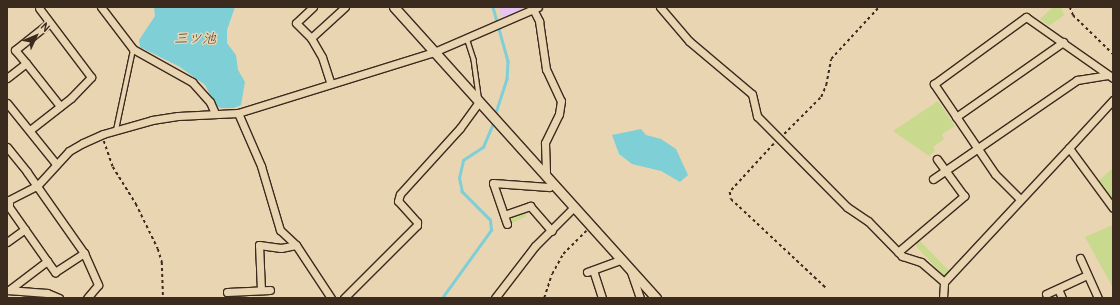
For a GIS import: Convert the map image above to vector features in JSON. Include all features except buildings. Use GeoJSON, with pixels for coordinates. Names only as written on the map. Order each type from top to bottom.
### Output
{"type":"FeatureCollection","features":[{"type":"Feature","properties":{"kind":"street"},"geometry":{"type":"LineString","coordinates":[[101,7],[133,49],[192,82],[210,102],[215,113]]}},
{"type":"Feature","properties":{"kind":"street"},"geometry":{"type":"LineString","coordinates":[[313,7],[296,23],[311,38],[322,57],[331,84]]}},
{"type":"Feature","properties":{"kind":"street"},"geometry":{"type":"LineString","coordinates":[[311,38],[345,7]]}},
{"type":"Feature","properties":{"kind":"street"},"geometry":{"type":"LineString","coordinates":[[394,7],[656,298]]}},
{"type":"Feature","properties":{"kind":"street"},"geometry":{"type":"LineString","coordinates":[[660,7],[689,41],[752,94],[757,116],[847,207],[868,221],[898,252],[921,262],[944,282]]}},
{"type":"Feature","properties":{"kind":"street"},"geometry":{"type":"LineString","coordinates":[[30,130],[60,106],[91,77],[39,8]]}},
{"type":"Feature","properties":{"kind":"street"},"geometry":{"type":"LineString","coordinates":[[84,253],[55,272],[8,207],[9,200],[37,186],[69,151],[103,134],[178,116],[238,113],[434,52],[535,8],[539,21],[546,69],[561,101],[559,114],[544,143],[546,176]]}},
{"type":"Feature","properties":{"kind":"street"},"geometry":{"type":"LineString","coordinates":[[1020,199],[995,174],[934,84],[1026,17],[1111,77]]}},
{"type":"Feature","properties":{"kind":"street"},"geometry":{"type":"LineString","coordinates":[[49,23],[15,50],[60,106]]}},
{"type":"Feature","properties":{"kind":"street"},"geometry":{"type":"LineString","coordinates":[[956,117],[1063,42]]}},
{"type":"Feature","properties":{"kind":"street"},"geometry":{"type":"LineString","coordinates":[[7,78],[26,63]]}},
{"type":"Feature","properties":{"kind":"street"},"geometry":{"type":"LineString","coordinates":[[934,179],[1077,80],[1111,77]]}},
{"type":"Feature","properties":{"kind":"street"},"geometry":{"type":"LineString","coordinates":[[943,298],[944,282],[1113,100]]}},
{"type":"Feature","properties":{"kind":"street"},"geometry":{"type":"LineString","coordinates":[[344,298],[417,226],[418,222],[398,201],[400,194],[460,128],[479,102]]}},
{"type":"Feature","properties":{"kind":"street"},"geometry":{"type":"LineString","coordinates":[[7,103],[56,164]]}},
{"type":"Feature","properties":{"kind":"street"},"geometry":{"type":"LineString","coordinates":[[238,113],[261,166],[280,230],[296,245],[331,298]]}},
{"type":"Feature","properties":{"kind":"street"},"geometry":{"type":"LineString","coordinates":[[7,147],[37,186],[84,253],[98,285],[87,298]]}},
{"type":"Feature","properties":{"kind":"street"},"geometry":{"type":"LineString","coordinates":[[1069,148],[1113,208]]}},
{"type":"Feature","properties":{"kind":"street"},"geometry":{"type":"LineString","coordinates":[[898,252],[964,196],[936,159]]}},
{"type":"Feature","properties":{"kind":"street"},"geometry":{"type":"LineString","coordinates":[[507,224],[493,183],[549,187],[553,184]]}},
{"type":"Feature","properties":{"kind":"street"},"geometry":{"type":"LineString","coordinates":[[504,215],[530,206],[552,231]]}},
{"type":"Feature","properties":{"kind":"street"},"geometry":{"type":"LineString","coordinates":[[495,298],[535,246],[552,231],[574,207]]}},
{"type":"Feature","properties":{"kind":"street"},"geometry":{"type":"LineString","coordinates":[[7,242],[25,229]]}},
{"type":"Feature","properties":{"kind":"street"},"geometry":{"type":"LineString","coordinates":[[261,290],[259,245],[281,248],[296,245]]}},
{"type":"Feature","properties":{"kind":"street"},"geometry":{"type":"LineString","coordinates":[[1080,258],[1098,298]]}},
{"type":"Feature","properties":{"kind":"street"},"geometry":{"type":"LineString","coordinates":[[602,298],[590,271],[622,259]]}},
{"type":"Feature","properties":{"kind":"street"},"geometry":{"type":"LineString","coordinates":[[8,290],[47,260]]}},
{"type":"Feature","properties":{"kind":"street"},"geometry":{"type":"LineString","coordinates":[[630,268],[640,298]]}},
{"type":"Feature","properties":{"kind":"street"},"geometry":{"type":"LineString","coordinates":[[1046,294],[1088,275]]}},
{"type":"Feature","properties":{"kind":"street"},"geometry":{"type":"LineString","coordinates":[[1058,289],[1062,298]]}},
{"type":"Feature","properties":{"kind":"street"},"geometry":{"type":"LineString","coordinates":[[8,290],[47,293],[59,298]]}},
{"type":"Feature","properties":{"kind":"street"},"geometry":{"type":"LineString","coordinates":[[227,292],[270,290]]}},
{"type":"Feature","properties":{"kind":"lane"},"geometry":{"type":"LineString","coordinates":[[467,38],[474,60],[479,102]]}},
{"type":"Feature","properties":{"kind":"lane"},"geometry":{"type":"LineString","coordinates":[[116,130],[133,49]]}},
{"type":"Feature","properties":{"kind":"path"},"geometry":{"type":"LineString","coordinates":[[826,288],[731,199],[730,192],[779,138],[821,97],[826,85],[831,59],[879,7]]}},
{"type":"Feature","properties":{"kind":"path"},"geometry":{"type":"LineString","coordinates":[[1070,7],[1073,15],[1113,54]]}},
{"type":"Feature","properties":{"kind":"path"},"geometry":{"type":"LineString","coordinates":[[103,134],[113,167],[158,249],[162,262],[163,298]]}},
{"type":"Feature","properties":{"kind":"path"},"geometry":{"type":"LineString","coordinates":[[544,298],[552,274],[563,254],[592,226]]}},
{"type":"Feature","properties":{"kind":"green space"},"geometry":{"type":"Polygon","coordinates":[[[1053,7],[1061,7],[1064,15],[1049,26],[1040,19],[1053,7]]]}},
{"type":"Feature","properties":{"kind":"green space"},"geometry":{"type":"Polygon","coordinates":[[[938,101],[955,126],[942,134],[944,139],[933,147],[935,151],[929,156],[893,131],[938,101]]]}},
{"type":"Feature","properties":{"kind":"green space"},"geometry":{"type":"Polygon","coordinates":[[[1113,168],[1113,197],[1110,199],[1097,182],[1113,168]]]}},
{"type":"Feature","properties":{"kind":"green space"},"geometry":{"type":"Polygon","coordinates":[[[528,211],[525,217],[512,223],[512,216],[528,211]]]}},
{"type":"Feature","properties":{"kind":"green space"},"geometry":{"type":"Polygon","coordinates":[[[1113,225],[1113,288],[1085,237],[1113,225]]]}},
{"type":"Feature","properties":{"kind":"green space"},"geometry":{"type":"Polygon","coordinates":[[[919,240],[949,271],[945,275],[943,275],[916,246],[919,240]]]}},
{"type":"Feature","properties":{"kind":"water","name":"三ツ池"},"geometry":{"type":"Polygon","coordinates":[[[154,7],[235,7],[227,30],[227,43],[236,55],[238,70],[245,82],[241,105],[234,108],[220,108],[215,104],[205,85],[180,67],[140,47],[139,40],[155,16],[154,7]]]}},
{"type":"Feature","properties":{"kind":"water"},"geometry":{"type":"Polygon","coordinates":[[[641,129],[646,135],[661,139],[676,149],[688,175],[680,182],[661,171],[632,164],[619,154],[612,135],[641,129]]]}},
{"type":"Feature","properties":{"kind":"waterway"},"geometry":{"type":"LineString","coordinates":[[493,7],[508,61],[507,79],[495,116]]}},
{"type":"Feature","properties":{"kind":"waterway"},"geometry":{"type":"LineString","coordinates":[[442,298],[491,230],[490,220],[462,192],[459,178],[463,160],[483,147],[494,121]]}}]}
